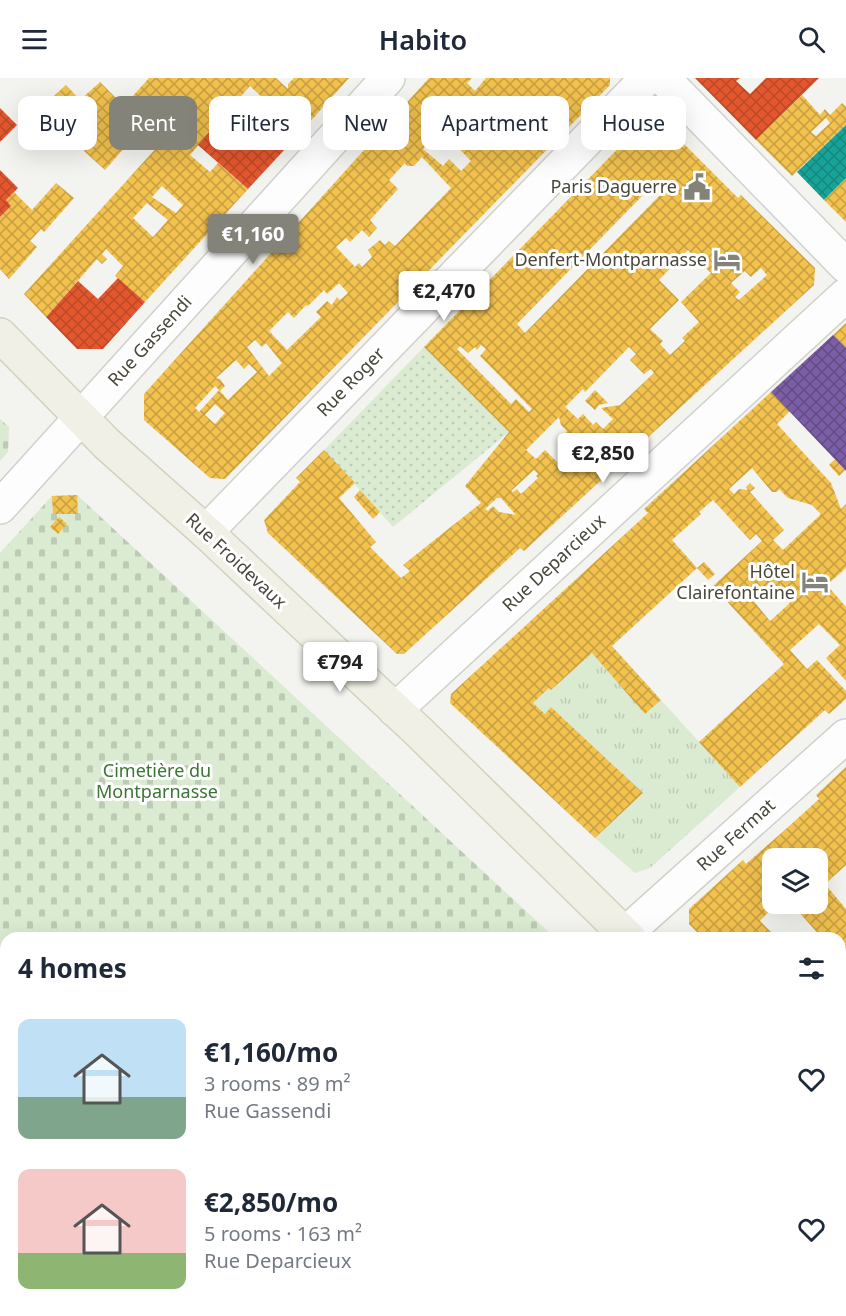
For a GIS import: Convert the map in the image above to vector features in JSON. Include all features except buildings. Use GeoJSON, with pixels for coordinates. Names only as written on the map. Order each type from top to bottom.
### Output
{"type":"FeatureCollection","features":[{"type":"Feature","properties":{"kind":"main road","name":"Rue Froidevaux"},"geometry":{"type":"LineString","coordinates":[[0,335],[51,385],[80,418],[206,531],[395,710],[623,932]]}},
{"type":"Feature","properties":{"kind":"street","name":"Rue Gassendi"},"geometry":{"type":"LineString","coordinates":[[0,507],[388,78]]}},
{"type":"Feature","properties":{"kind":"street","name":"Rue Roger"},"geometry":{"type":"LineString","coordinates":[[206,531],[647,78]]}},
{"type":"Feature","properties":{"kind":"street"},"geometry":{"type":"LineString","coordinates":[[663,78],[846,266]]}},
{"type":"Feature","properties":{"kind":"street","name":"Rue Deparcieux"},"geometry":{"type":"LineString","coordinates":[[395,710],[846,295]]}},
{"type":"Feature","properties":{"kind":"street","name":"Rue Fermat"},"geometry":{"type":"LineString","coordinates":[[631,932],[846,736]]}},
{"type":"Feature","properties":{"kind":"green space"},"geometry":{"type":"Polygon","coordinates":[[[424,347],[509,432],[393,527],[324,450],[424,347]]]}},
{"type":"Feature","properties":{"kind":"green space"},"geometry":{"type":"Polygon","coordinates":[[[0,419],[9,427],[8,452],[0,461],[0,419]]]}},
{"type":"Feature","properties":{"kind":"green space","name":"Cimetière du Montparnasse"},"geometry":{"type":"Polygon","coordinates":[[[77,495],[549,932],[0,932],[0,553],[52,496],[77,495]]]}},
{"type":"Feature","properties":{"kind":"green space"},"geometry":{"type":"Polygon","coordinates":[[[592,653],[645,713],[661,700],[740,787],[650,868],[635,873],[595,838],[643,793],[551,707],[545,714],[533,703],[592,653]]]}},
{"type":"Feature","properties":{"kind":"place","name":"Paris Daguerre"},"geometry":{"type":"Point","coordinates":[697,187]}},
{"type":"Feature","properties":{"kind":"place","name":"Denfert-Montparnasse"},"geometry":{"type":"Point","coordinates":[727,260]}},
{"type":"Feature","properties":{"kind":"place","name":"Hôtel Clairefontaine"},"geometry":{"type":"Point","coordinates":[815,582]}}]}
